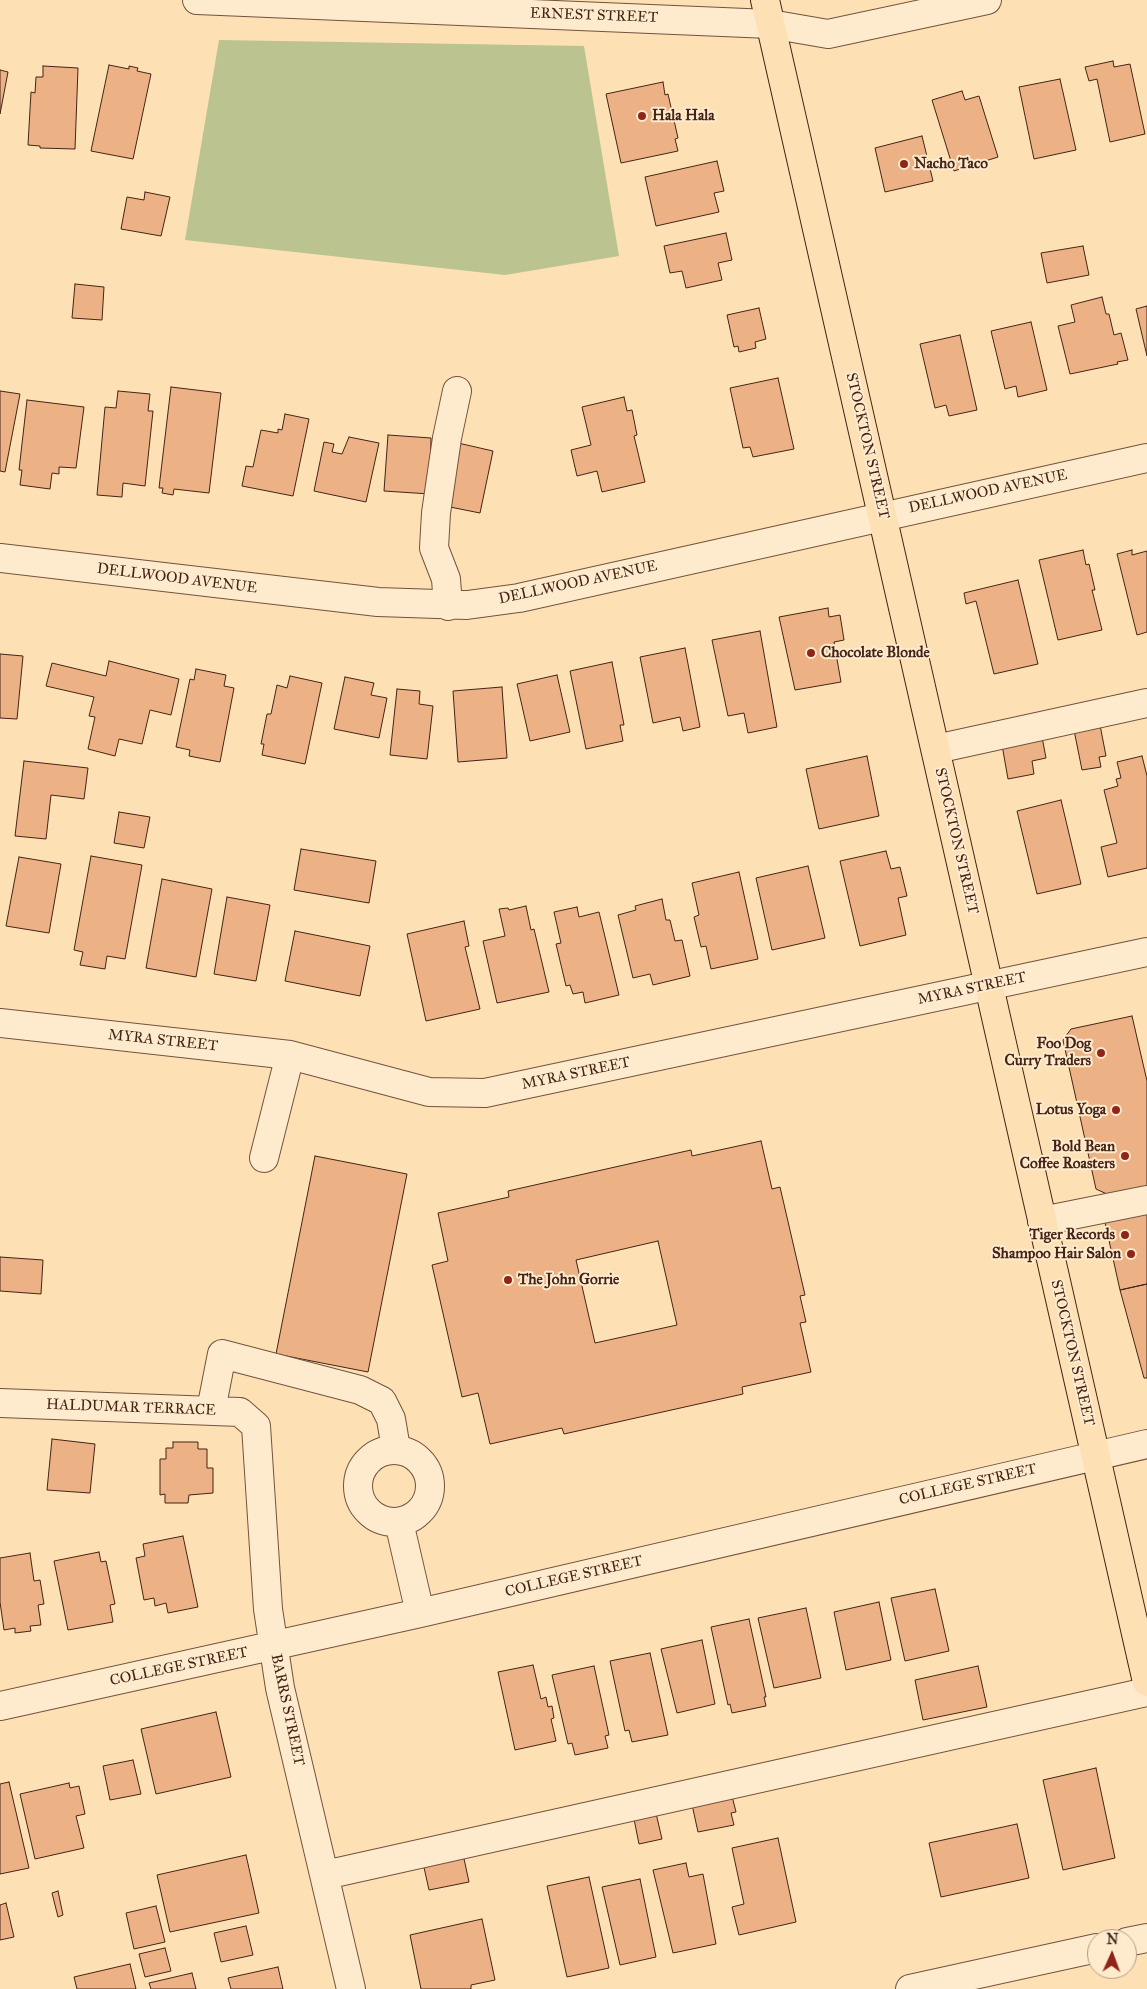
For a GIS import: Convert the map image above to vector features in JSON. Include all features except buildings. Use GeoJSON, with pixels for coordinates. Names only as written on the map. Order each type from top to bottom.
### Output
{"type":"FeatureCollection","features":[{"type":"Feature","properties":{"kind":"main road","name":"STOCKTON STREET"},"geometry":{"type":"LineString","coordinates":[[767,12],[1147,1682]]}},
{"type":"Feature","properties":{"kind":"street","name":"ERNEST STREET"},"geometry":{"type":"LineString","coordinates":[[198,0],[767,12],[828,34],[987,0]]}},
{"type":"Feature","properties":{"kind":"street"},"geometry":{"type":"LineString","coordinates":[[448,606],[446,578],[434,548],[437,504],[447,438],[457,391]]}},
{"type":"Feature","properties":{"kind":"street","name":"DELLWOOD AVENUE"},"geometry":{"type":"LineString","coordinates":[[0,558],[378,602],[448,606],[519,598],[1147,458]]}},
{"type":"Feature","properties":{"kind":"street"},"geometry":{"type":"LineString","coordinates":[[936,749],[1147,703]]}},
{"type":"Feature","properties":{"kind":"street","name":"MYRA STREET"},"geometry":{"type":"LineString","coordinates":[[0,1023],[290,1055],[428,1092],[485,1093],[1147,952]]}},
{"type":"Feature","properties":{"kind":"street"},"geometry":{"type":"LineString","coordinates":[[264,1158],[290,1055]]}},
{"type":"Feature","properties":{"kind":"street"},"geometry":{"type":"LineString","coordinates":[[1042,1220],[1147,1200]]}},
{"type":"Feature","properties":{"kind":"street"},"geometry":{"type":"LineString","coordinates":[[211,1410],[222,1354],[360,1390],[382,1401],[391,1419],[396,1449]]}},
{"type":"Feature","properties":{"kind":"street","name":"HALDUMAR TERRACE"},"geometry":{"type":"LineString","coordinates":[[0,1404],[240,1412],[256,1426]]}},
{"type":"Feature","properties":{"kind":"street","name":"BARRS STREET"},"geometry":{"type":"LineString","coordinates":[[256,1426],[268,1608],[280,1688],[351,1989]]}},
{"type":"Feature","properties":{"kind":"street","name":"COLLEGE STREET"},"geometry":{"type":"LineString","coordinates":[[0,1706],[420,1613],[1147,1444]]}},
{"type":"Feature","properties":{"kind":"street"},"geometry":{"type":"LineString","coordinates":[[384,1450],[408,1451],[426,1467],[430,1478],[431,1490],[424,1506],[411,1518],[399,1522],[387,1522],[375,1517],[360,1499],[359,1475],[373,1456],[384,1450]]}},
{"type":"Feature","properties":{"kind":"street"},"geometry":{"type":"LineString","coordinates":[[399,1522],[420,1613]]}},
{"type":"Feature","properties":{"kind":"street"},"geometry":{"type":"LineString","coordinates":[[325,1875],[1147,1692]]}},
{"type":"Feature","properties":{"kind":"street"},"geometry":{"type":"LineString","coordinates":[[910,1989],[1087,1950]]}},
{"type":"Feature","properties":{"kind":"green space"},"geometry":{"type":"Polygon","coordinates":[[[219,40],[584,46],[619,256],[505,275],[185,240],[219,40]]]}},
{"type":"Feature","properties":{"kind":"place","name":"Hala Hala"},"geometry":{"type":"Point","coordinates":[642,116]}},
{"type":"Feature","properties":{"kind":"place","name":"Nacho Taco"},"geometry":{"type":"Point","coordinates":[904,164]}},
{"type":"Feature","properties":{"kind":"place","name":"Chocolate Blonde"},"geometry":{"type":"Point","coordinates":[811,653]}},
{"type":"Feature","properties":{"kind":"place","name":"Foo Dog Curry Traders"},"geometry":{"type":"Point","coordinates":[1101,1053]}},
{"type":"Feature","properties":{"kind":"place","name":"Lotus Yoga"},"geometry":{"type":"Point","coordinates":[1116,1110]}},
{"type":"Feature","properties":{"kind":"place","name":"Bold Bean Coffee Roasters"},"geometry":{"type":"Point","coordinates":[1125,1156]}},
{"type":"Feature","properties":{"kind":"place","name":"Tiger Records"},"geometry":{"type":"Point","coordinates":[1125,1235]}},
{"type":"Feature","properties":{"kind":"place","name":"Shampoo Hair Salon"},"geometry":{"type":"Point","coordinates":[1131,1254]}},
{"type":"Feature","properties":{"kind":"place","name":"The John Gorrie"},"geometry":{"type":"Point","coordinates":[508,1280]}}]}
